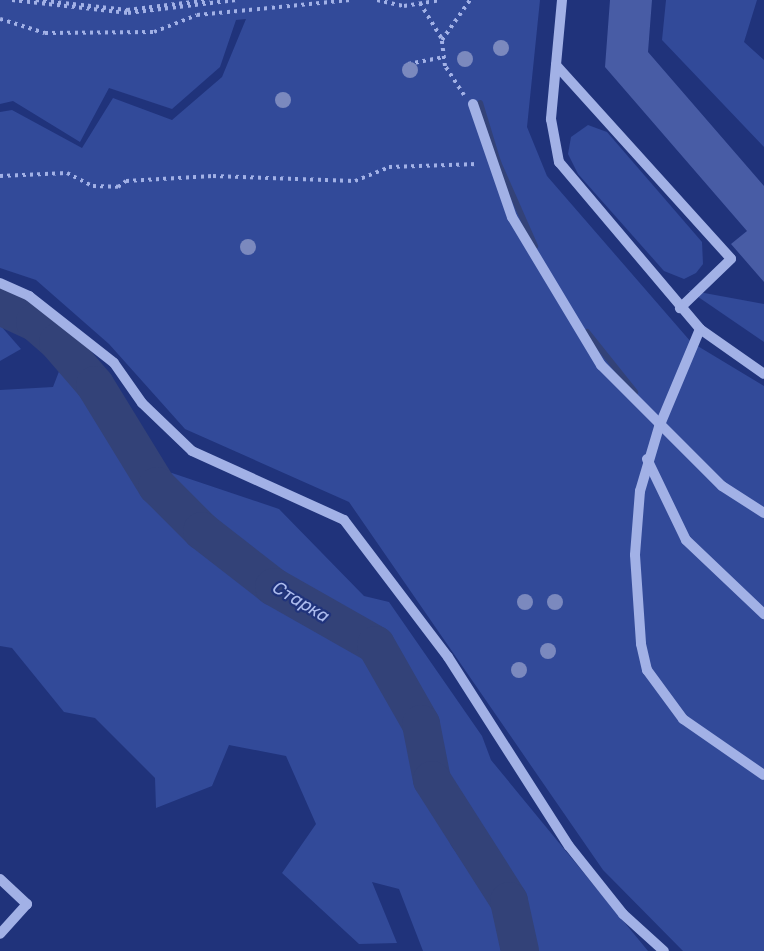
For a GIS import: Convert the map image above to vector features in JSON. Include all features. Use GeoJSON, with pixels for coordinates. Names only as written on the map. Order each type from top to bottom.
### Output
{"type":"FeatureCollection","features":[{"type":"Feature","properties":{"kind":"street"},"geometry":{"type":"LineString","coordinates":[[562,0],[551,119],[559,162],[700,329],[764,374]]}},
{"type":"Feature","properties":{"kind":"street"},"geometry":{"type":"LineString","coordinates":[[556,65],[731,259],[680,308]]}},
{"type":"Feature","properties":{"kind":"street"},"geometry":{"type":"LineString","coordinates":[[473,104],[490,163],[512,217],[572,324],[601,365],[659,427],[722,486],[764,513]]}},
{"type":"Feature","properties":{"kind":"street"},"geometry":{"type":"LineString","coordinates":[[0,284],[29,297],[114,363],[142,403],[192,451],[344,520],[395,581],[454,666],[569,846],[623,914],[664,951]]}},
{"type":"Feature","properties":{"kind":"street"},"geometry":{"type":"LineString","coordinates":[[700,329],[647,459],[635,555],[647,670],[683,719],[764,775]]}},
{"type":"Feature","properties":{"kind":"street"},"geometry":{"type":"LineString","coordinates":[[647,459],[686,540],[764,614]]}},
{"type":"Feature","properties":{"kind":"street"},"geometry":{"type":"LineString","coordinates":[[0,879],[27,904],[0,934]]}},
{"type":"Feature","properties":{"kind":"path"},"geometry":{"type":"LineString","coordinates":[[12,0],[128,13],[236,0]]}},
{"type":"Feature","properties":{"kind":"path"},"geometry":{"type":"LineString","coordinates":[[36,0],[127,10],[208,0]]}},
{"type":"Feature","properties":{"kind":"path"},"geometry":{"type":"LineString","coordinates":[[0,19],[45,33],[154,33],[197,15],[350,0]]}},
{"type":"Feature","properties":{"kind":"path"},"geometry":{"type":"LineString","coordinates":[[377,0],[420,3],[440,0]]}},
{"type":"Feature","properties":{"kind":"path"},"geometry":{"type":"LineString","coordinates":[[442,39],[470,0]]}},
{"type":"Feature","properties":{"kind":"path"},"geometry":{"type":"LineString","coordinates":[[420,3],[442,39],[444,57],[454,84],[473,104]]}},
{"type":"Feature","properties":{"kind":"path"},"geometry":{"type":"LineString","coordinates":[[408,64],[444,57]]}},
{"type":"Feature","properties":{"kind":"path"},"geometry":{"type":"LineString","coordinates":[[0,176],[67,173],[93,186],[118,187],[126,181],[213,176],[354,181],[389,167],[490,163]]}},
{"type":"Feature","properties":{"kind":"shaded area"},"geometry":{"type":"Polygon","coordinates":[[[0,0],[540,0],[527,127],[547,176],[691,342],[764,386],[764,951],[683,951],[603,870],[349,502],[185,429],[109,344],[36,280],[0,268],[0,112],[12,110],[82,148],[113,98],[172,120],[222,77],[246,19],[236,20],[220,67],[172,109],[109,88],[80,142],[13,101],[0,104],[0,0]]]}},
{"type":"Feature","properties":{"kind":"shaded area"},"geometry":{"type":"Polygon","coordinates":[[[666,0],[757,0],[744,42],[764,60],[764,147],[662,40],[666,0]]]}},
{"type":"Feature","properties":{"kind":"shaded area"},"geometry":{"type":"Polygon","coordinates":[[[588,125],[607,132],[702,242],[703,264],[696,273],[684,279],[664,271],[578,174],[568,154],[571,137],[588,125]]]}},
{"type":"Feature","properties":{"kind":"shaded area"},"geometry":{"type":"Polygon","coordinates":[[[688,290],[764,304],[764,342],[688,290]]]}},
{"type":"Feature","properties":{"kind":"shaded area"},"geometry":{"type":"Polygon","coordinates":[[[0,325],[21,349],[0,361],[0,325]]]}},
{"type":"Feature","properties":{"kind":"shaded area"},"geometry":{"type":"Polygon","coordinates":[[[63,361],[116,434],[166,471],[279,509],[364,596],[389,602],[482,736],[491,760],[648,951],[530,951],[519,905],[439,774],[430,718],[383,644],[354,624],[354,640],[381,667],[416,744],[451,845],[492,905],[501,951],[423,951],[399,889],[372,882],[397,943],[359,944],[282,873],[316,824],[286,756],[229,745],[212,786],[156,808],[155,778],[95,718],[64,712],[12,648],[0,646],[0,390],[53,387],[63,361]]]}},
{"type":"Feature","properties":{"kind":"building"},"geometry":{"type":"Polygon","coordinates":[[[610,0],[652,0],[648,52],[764,186],[764,282],[731,244],[747,231],[605,67],[610,0]]]}},
{"type":"Feature","properties":{"kind":"waterway"},"geometry":{"type":"LineString","coordinates":[[480,103],[498,162],[535,246]]}},
{"type":"Feature","properties":{"kind":"waterway","name":"Старка"},"geometry":{"type":"LineString","coordinates":[[0,306],[35,322],[58,342],[95,385],[157,486],[202,531],[274,587],[376,645],[421,724],[432,780],[509,901],[520,951]]}},
{"type":"Feature","properties":{"kind":"waterway"},"geometry":{"type":"LineString","coordinates":[[587,332],[635,392]]}}]}
